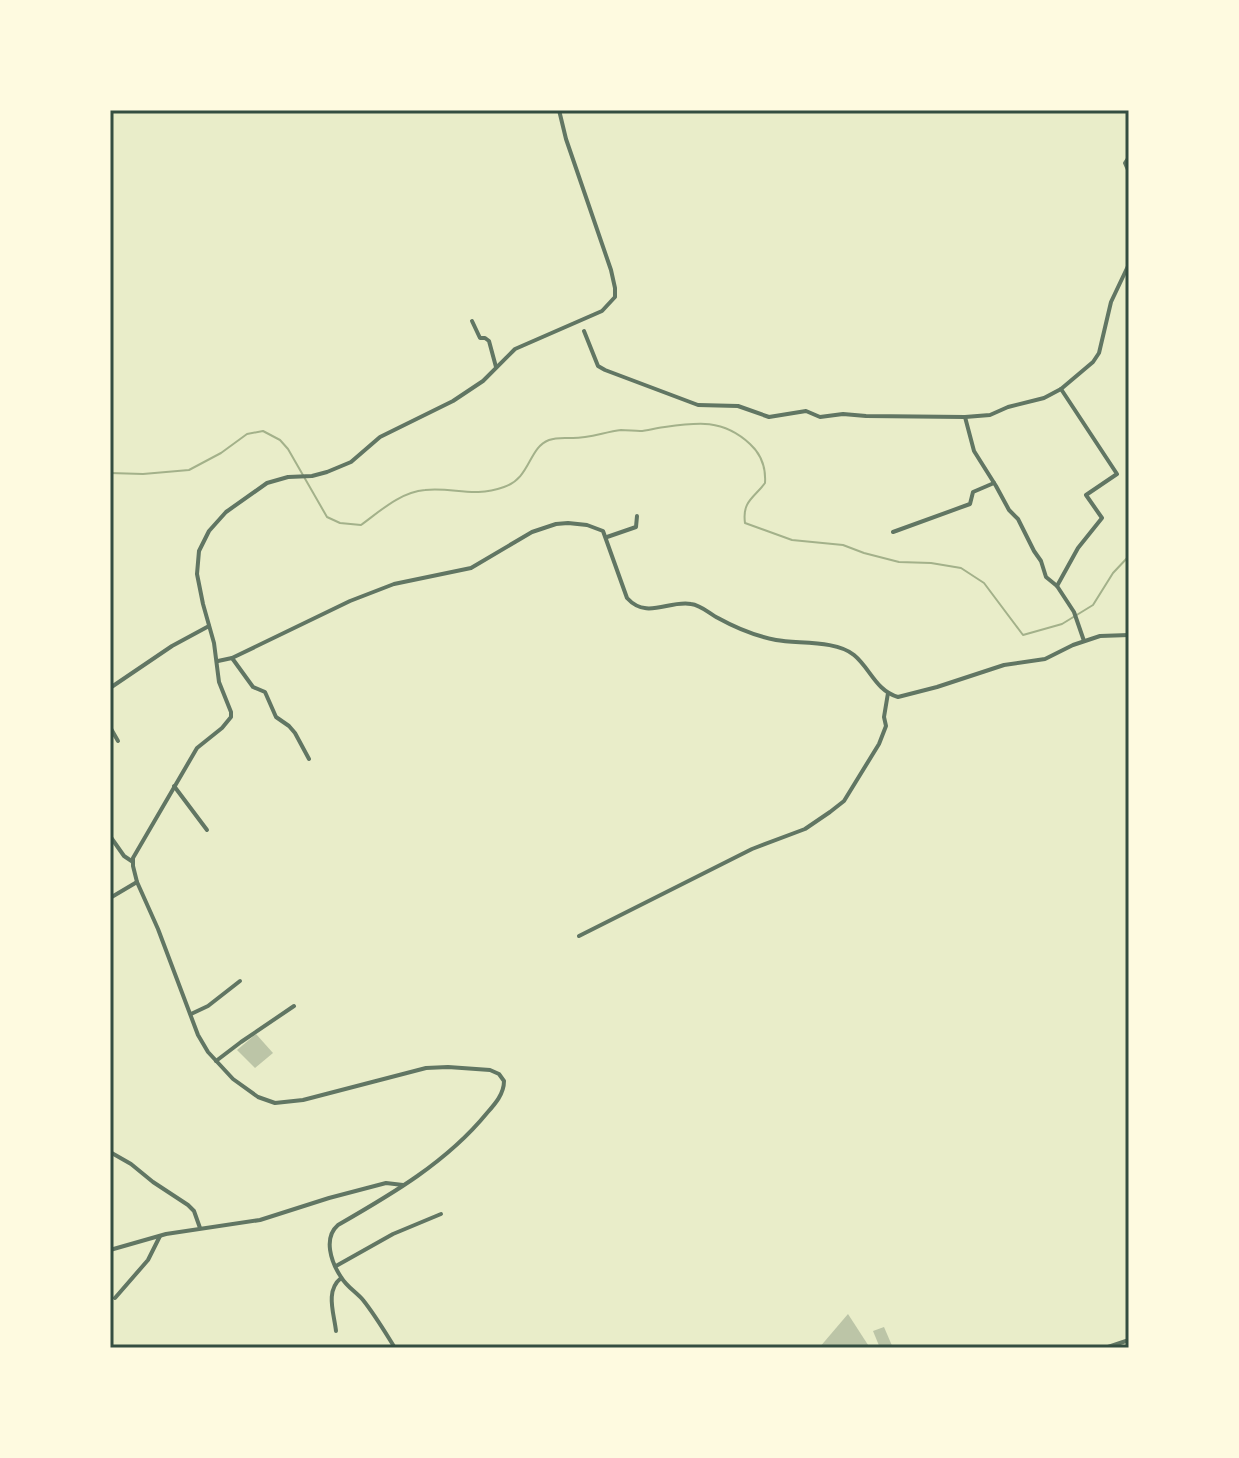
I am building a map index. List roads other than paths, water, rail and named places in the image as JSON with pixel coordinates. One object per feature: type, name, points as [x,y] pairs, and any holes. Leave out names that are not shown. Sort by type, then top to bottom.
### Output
[{"type":"street","points":[[395,1348],[363,1300],[341,1278],[329,1249],[331,1231],[425,1171],[460,1144],[500,1096],[504,1081],[499,1074],[490,1070],[426,1068],[303,1100],[275,1103],[245,1090],[216,1061],[198,1035],[137,882],[133,862],[136,851],[197,748],[231,717],[219,682],[218,661],[197,574],[197,564],[209,531],[226,512],[267,483],[288,477],[312,476],[351,462],[380,437],[453,401],[483,381],[515,349],[590,318],[615,297],[611,270],[559,110]]},
{"type":"street","points":[[1129,157],[1125,163],[1129,172]]},
{"type":"street","points":[[584,331],[598,366],[698,405],[738,406],[769,417],[806,411],[820,417],[843,414],[990,415],[1044,398],[1061,389],[1093,362],[1099,353],[1111,302],[1129,264]]},
{"type":"street","points":[[472,321],[478,337],[489,341],[496,367]]},
{"type":"street","points":[[1057,586],[1078,548],[1102,518],[1086,495],[1117,474],[1061,389]]},
{"type":"street","points":[[965,417],[974,451],[1009,510],[1018,519],[1041,561],[1046,577],[1057,586],[1074,612],[1084,641]]},
{"type":"street","points":[[893,532],[970,504],[973,492],[994,483]]},
{"type":"street","points":[[607,537],[636,527],[637,516]]},
{"type":"street","points":[[218,661],[232,658],[385,588],[471,568],[532,532],[556,524],[600,528],[607,537],[627,598],[633,605],[650,609],[691,604],[755,634],[846,651],[853,654],[881,688],[898,697],[1004,665],[1045,659],[1100,636],[1129,635]]},
{"type":"street","points":[[110,688],[172,646],[209,626]]},
{"type":"street","points":[[232,658],[253,687],[265,692],[276,717],[295,733],[309,759]]},
{"type":"street","points":[[579,936],[752,849],[805,829],[844,801],[879,744],[886,726],[884,717],[888,693]]},
{"type":"street","points":[[110,727],[118,741]]},
{"type":"street","points":[[174,786],[207,830]]},
{"type":"street","points":[[110,836],[124,856],[133,862]]},
{"type":"street","points":[[110,898],[137,882]]},
{"type":"street","points":[[191,1014],[240,981]]},
{"type":"street","points":[[216,1061],[294,1006]]},
{"type":"street","points":[[110,1152],[188,1205],[194,1211],[200,1228]]},
{"type":"street","points":[[110,1250],[200,1228],[260,1220],[386,1183],[403,1185]]},
{"type":"street","points":[[336,1266],[393,1234],[441,1214]]},
{"type":"street","points":[[115,1298],[148,1260],[160,1236]]},
{"type":"street","points":[[336,1331],[332,1289],[341,1278]]},
{"type":"street","points":[[1105,1348],[1129,1340]]},
{"type":"waterway","points":[[110,473],[189,470],[221,453],[247,434],[263,431],[280,440],[288,449],[327,517],[340,523],[361,525],[407,494],[435,489],[483,492],[513,483],[537,449],[552,439],[707,424],[739,435],[754,448],[762,462],[765,483],[747,505],[745,523],[792,540],[843,545],[899,562],[961,568],[984,583],[1023,635],[1062,624],[1093,605],[1113,573],[1129,556]]}]
